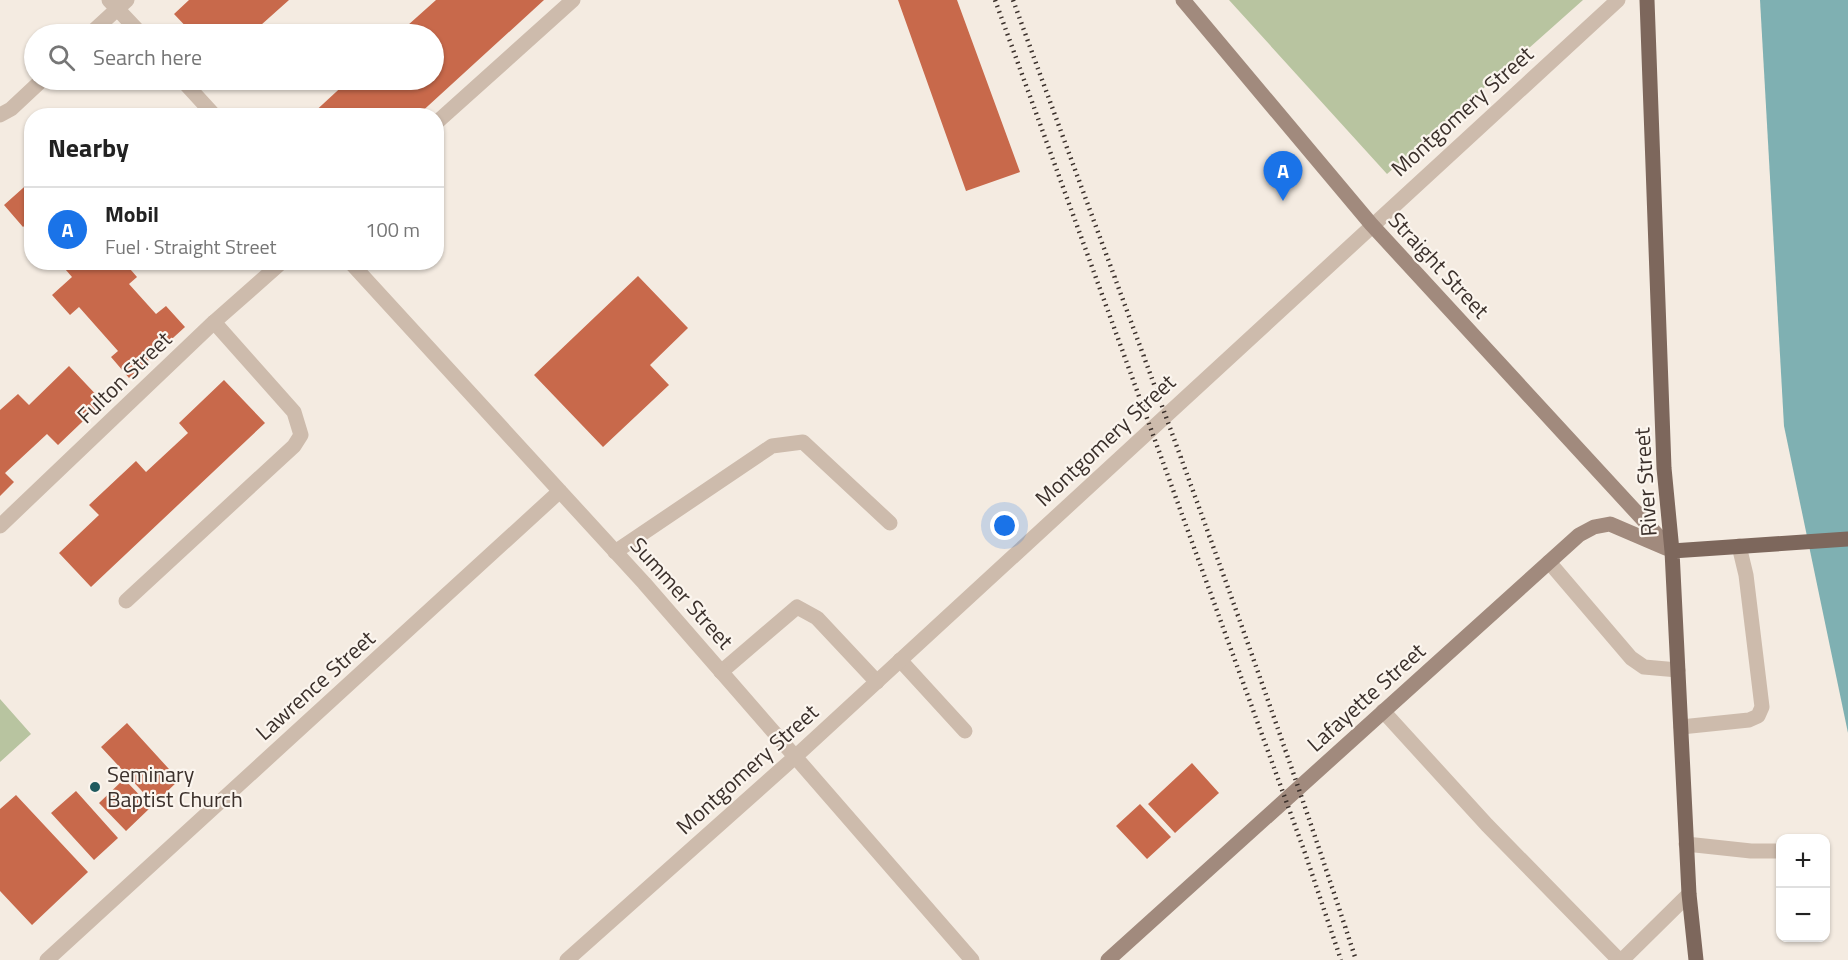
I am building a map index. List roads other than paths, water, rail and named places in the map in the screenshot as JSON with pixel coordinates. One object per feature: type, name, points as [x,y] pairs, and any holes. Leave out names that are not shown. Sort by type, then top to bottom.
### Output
[{"type":"main road","name":"Straight Street","points":[[1183,0],[1371,224],[1672,551]]},
{"type":"main road","name":"River Street","points":[[1647,0],[1664,468],[1672,551],[1689,894],[1696,960]]},
{"type":"main road","name":"Lafayette Street","points":[[1108,960],[1579,535],[1594,527],[1610,524],[1672,551]]},
{"type":"main road","points":[[1672,551],[1848,539]]},
{"type":"street","points":[[444,116],[573,0]]},
{"type":"street","name":"Montgomery Street","points":[[567,960],[795,757],[1371,224],[1618,0]]},
{"type":"street","points":[[99,24],[118,3],[134,24]]},
{"type":"street","points":[[0,115],[11,109],[31,90]]},
{"type":"street","points":[[191,90],[208,108]]},
{"type":"street","name":"Fulton Street","points":[[0,526],[214,322],[273,270]]},
{"type":"street","name":"Summer Street","points":[[357,270],[615,552],[972,960]]},
{"type":"street","points":[[126,601],[294,446],[301,435],[294,412],[214,322]]},
{"type":"street","points":[[615,552],[772,446],[793,443],[803,442],[890,523]]},
{"type":"street","name":"Lawrence Street","points":[[47,960],[560,491]]},
{"type":"street","points":[[1681,727],[1749,720],[1758,716],[1762,707],[1746,575],[1739,546]]},
{"type":"street","points":[[1549,562],[1631,658],[1644,667],[1678,670]]},
{"type":"street","points":[[721,672],[797,607],[817,618],[876,682]]},
{"type":"street","points":[[900,660],[965,730]]},
{"type":"street","points":[[1383,711],[1503,842],[1621,960],[1689,894]]},
{"type":"street","points":[[1686,844],[1751,851],[1776,851]]},
{"type":"water","points":[[1760,0],[1848,0],[1848,733],[1784,426]]},
{"type":"railway","points":[[995,0],[1305,853],[1341,960]]},
{"type":"railway","points":[[1013,0],[1232,599],[1356,960]]},
{"type":"place","name":"Mobil","points":[[1283,201]]},
{"type":"place","name":"Seminary Baptist Church","points":[[95,787]]}]
